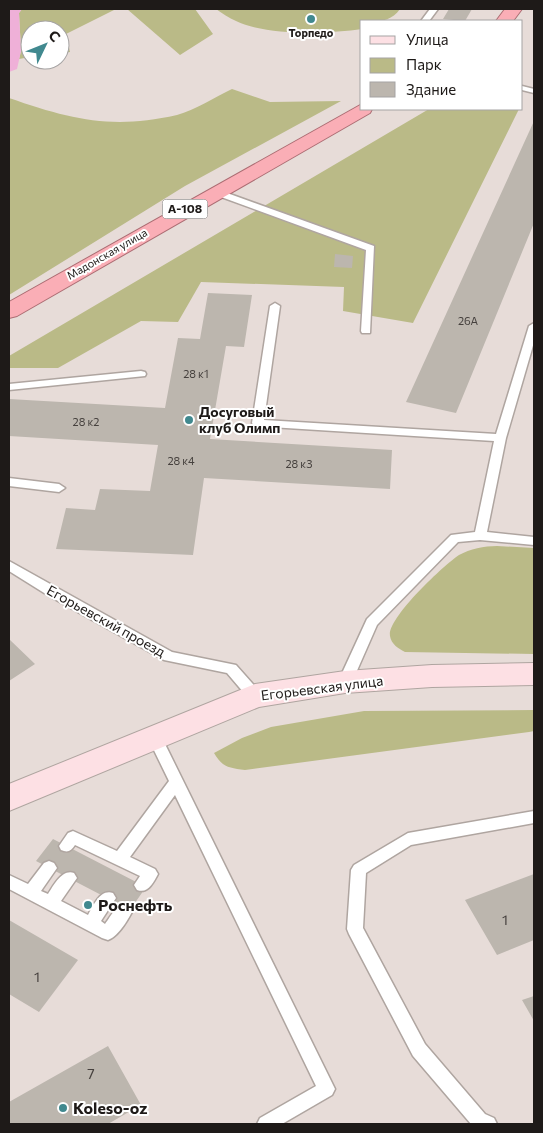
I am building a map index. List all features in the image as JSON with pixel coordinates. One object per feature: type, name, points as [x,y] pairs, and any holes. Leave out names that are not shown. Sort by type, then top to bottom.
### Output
[{"type":"highway","points":[[505,20],[514,9]]},
{"type":"highway","name":"Мадонская улица","points":[[9,311],[361,110]]},
{"type":"main road","name":"Егорьевская улица","points":[[9,798],[255,696],[345,682],[432,676],[534,674]]},
{"type":"lane","points":[[426,20],[434,9]]},
{"type":"lane","points":[[216,192],[371,248],[366,331]]},
{"type":"lane","points":[[275,306],[258,423],[500,438]]},
{"type":"lane","points":[[480,536],[500,438],[534,326]]},
{"type":"lane","points":[[9,387],[141,374]]},
{"type":"lane","points":[[9,482],[59,488]]},
{"type":"lane","points":[[345,682],[372,622],[455,538],[480,536],[534,541]]},
{"type":"lane","name":"Егорьевский проезд","points":[[9,565],[54,593],[169,656],[231,668],[255,696]]},
{"type":"lane","points":[[155,738],[326,1089],[266,1124]]},
{"type":"lane","points":[[126,867],[176,783]]},
{"type":"lane","points":[[488,1124],[479,1120],[419,1050],[355,929],[359,870],[408,839],[534,817]]},
{"type":"lane","points":[[66,846],[74,836],[90,851],[126,867],[150,874],[142,885]]},
{"type":"lane","points":[[30,893],[49,868]]},
{"type":"lane","points":[[50,903],[69,878]]},
{"type":"lane","points":[[9,882],[108,933],[126,908]]},
{"type":"lane","points":[[90,924],[108,898]]},
{"type":"green space","points":[[22,9],[116,9],[70,32],[70,20],[20,20],[20,32],[19,13]]},
{"type":"green space","points":[[127,9],[195,9],[213,34],[180,55]]},
{"type":"green space","name":"Торпедо","points":[[216,9],[400,9],[388,19],[360,20],[360,29],[333,32],[280,31],[249,26],[233,20]]},
{"type":"green space","points":[[232,89],[270,102],[341,101],[185,186],[9,295],[9,98],[72,117],[111,122],[131,122],[184,113]]},
{"type":"green space","points":[[427,110],[519,110],[413,323],[343,311],[344,287],[201,282],[178,322],[141,321],[58,368],[9,368],[9,356]]},
{"type":"green space","points":[[497,546],[534,548],[534,654],[405,652],[394,644],[390,636],[391,628],[397,617],[441,569],[459,555],[468,551]]},
{"type":"green space","points":[[534,710],[534,731],[529,732],[245,770],[226,766],[214,753],[242,738],[271,727],[364,711]]},
{"type":"shaded area","points":[[9,9],[22,9],[19,13],[20,56],[17,69],[9,72]]},
{"type":"building","points":[[449,9],[472,9],[466,20],[443,19]]},
{"type":"building","points":[[534,121],[534,223],[456,413],[406,402]]},
{"type":"building","points":[[335,254],[353,256],[352,268],[334,267]]},
{"type":"building","points":[[208,293],[252,295],[244,347],[226,346],[210,439],[392,450],[390,489],[204,478],[193,555],[56,549],[66,508],[95,510],[100,489],[150,491],[158,445],[9,436],[9,399],[165,408],[178,338],[200,339]]},
{"type":"building","points":[[9,639],[35,664],[9,681]]},
{"type":"building","points":[[53,839],[146,887],[130,910],[36,861]]},
{"type":"building","points":[[534,874],[534,940],[497,955],[465,900]]},
{"type":"building","points":[[9,920],[78,960],[39,1012],[9,994]]},
{"type":"building","points":[[534,996],[534,1021],[522,1000]]},
{"type":"building","points":[[108,1046],[141,1105],[108,1124],[9,1124],[9,1102]]},
{"type":"place","name":"Торпедо","points":[[311,19]]},
{"type":"place","name":"Досуговый клуб Олимп","points":[[189,420]]},
{"type":"place","name":"Роснефть","points":[[88,905]]},
{"type":"place","name":"Koleso-oz","points":[[63,1108]]}]
